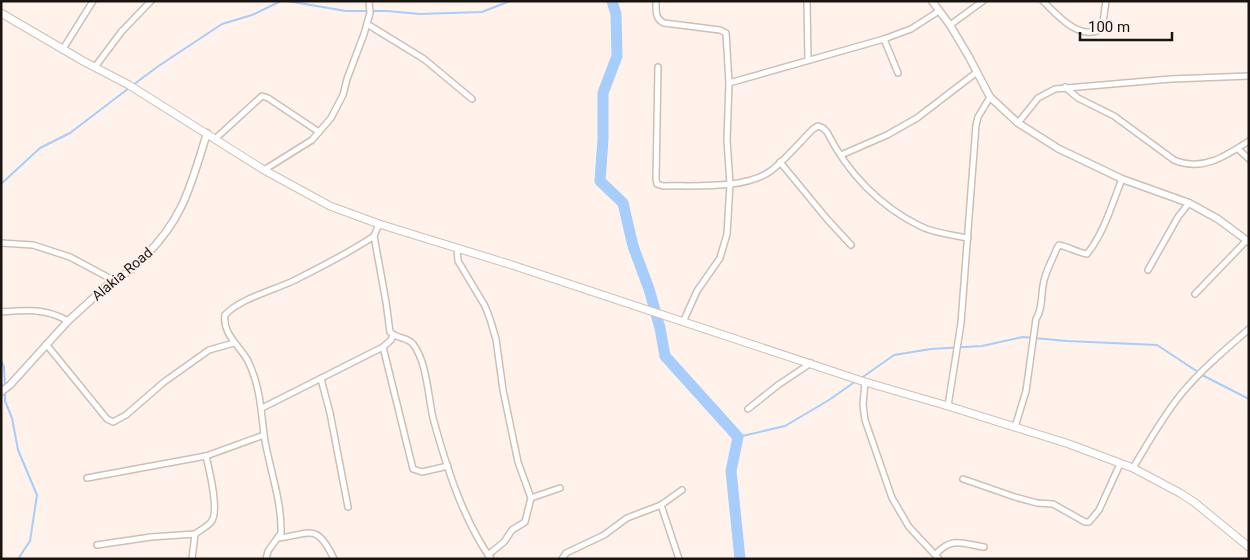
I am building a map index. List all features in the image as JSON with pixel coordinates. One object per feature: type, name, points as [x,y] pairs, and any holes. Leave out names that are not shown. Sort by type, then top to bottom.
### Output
[{"type":"main road","points":[[1,13],[132,87],[264,170],[330,206],[379,224],[863,381],[1069,444],[1133,468],[1180,493],[1194,502],[1249,547]]},
{"type":"street","points":[[63,49],[93,1]]},
{"type":"street","points":[[95,67],[122,32],[151,1]]},
{"type":"street","points":[[264,170],[306,145],[331,118],[343,94],[368,18],[369,1]]},
{"type":"street","points":[[656,1],[659,21],[726,32],[729,83],[727,140],[730,184],[729,218],[724,248],[720,258],[697,291],[683,322]]},
{"type":"street","points":[[806,1],[808,60]]},
{"type":"street","points":[[932,1],[950,25],[990,96],[1018,123],[1059,149],[1122,179],[1190,204],[1218,219],[1248,241],[1195,294]]},
{"type":"street","points":[[950,25],[983,1]]},
{"type":"street","points":[[1043,1],[1072,27],[1087,33],[1102,29],[1106,1]]},
{"type":"street","points":[[729,83],[884,39],[911,29],[939,11]]},
{"type":"street","points":[[368,18],[424,59],[472,99]]},
{"type":"street","points":[[884,39],[898,73]]},
{"type":"street","points":[[658,67],[657,184],[663,186],[730,184],[763,175],[780,162],[818,126],[827,132],[860,182],[895,211],[920,226],[968,238]]},
{"type":"street","points":[[842,155],[887,135],[918,118],[977,72]]},
{"type":"street","points":[[1018,123],[1038,98],[1055,89],[1171,79],[1249,76]]},
{"type":"street","points":[[1065,88],[1078,98],[1114,116],[1174,160],[1183,164],[1217,161],[1249,141]]},
{"type":"street","points":[[215,139],[262,96],[268,98],[319,132]]},
{"type":"street","points":[[948,406],[959,340],[976,125],[978,116],[990,96]]},
{"type":"street","name":"Alakia Road","points":[[1,392],[10,385],[68,321],[114,280],[128,272],[149,253],[177,216],[191,186],[207,134]]},
{"type":"street","points":[[1238,149],[1249,159]]},
{"type":"street","points":[[780,162],[826,219],[851,245]]},
{"type":"street","points":[[1015,427],[1026,391],[1036,319],[1041,308],[1045,278],[1059,245],[1087,254],[1101,230],[1122,179]]},
{"type":"street","points":[[1148,270],[1178,217],[1190,204]]},
{"type":"street","points":[[379,224],[374,236],[390,332],[393,335],[406,339],[414,346],[423,367],[433,417],[458,499],[489,557],[504,542],[512,530],[524,522],[530,498],[518,462],[503,390],[496,339],[480,296],[458,261],[457,248]]},
{"type":"street","points":[[266,559],[268,551],[281,533],[281,525],[264,435],[262,408],[257,385],[247,360],[234,343],[226,328],[225,315],[228,311],[262,293],[292,281],[353,250],[374,236]]},
{"type":"street","points":[[1,243],[33,245],[70,256],[114,280]]},
{"type":"street","points":[[1,312],[45,311],[58,315],[68,321]]},
{"type":"street","points":[[1133,468],[1152,435],[1181,394],[1225,348],[1249,328]]},
{"type":"street","points":[[262,408],[382,347],[391,340],[393,335]]},
{"type":"street","points":[[46,344],[107,419],[113,422],[126,415],[164,382],[209,350],[234,343]]},
{"type":"street","points":[[382,347],[413,470],[422,472],[448,466]]},
{"type":"street","points":[[748,409],[778,385],[811,363]]},
{"type":"street","points":[[321,379],[330,413],[348,507]]},
{"type":"street","points":[[863,381],[863,406],[866,420],[892,498],[909,527],[938,557],[944,546],[949,543],[984,547]]},
{"type":"street","points":[[87,478],[206,456],[264,435]]},
{"type":"street","points":[[97,545],[151,537],[195,534],[211,522],[214,517],[214,505],[206,456]]},
{"type":"street","points":[[963,479],[1015,497],[1037,503],[1053,504],[1085,522],[1089,522],[1099,510],[1120,464]]},
{"type":"street","points":[[530,498],[560,488]]},
{"type":"street","points":[[562,559],[566,553],[604,535],[627,518],[661,505],[682,490]]},
{"type":"street","points":[[661,505],[680,559]]},
{"type":"street","points":[[278,538],[308,532],[315,533],[324,541],[334,559]]},
{"type":"street","points":[[192,559],[195,534]]},
{"type":"waterway","points":[[133,85],[222,24],[252,15],[281,1]]},
{"type":"waterway","points":[[287,1],[346,11],[387,11],[420,14],[482,12],[510,1]]},
{"type":"waterway","points":[[612,1],[616,14],[617,56],[603,93],[603,139],[600,181],[623,203],[633,246],[649,289],[660,328],[665,356],[738,437],[731,471],[740,559]]},
{"type":"waterway","points":[[1,184],[40,148],[70,133],[129,88]]},
{"type":"waterway","points":[[860,379],[894,355],[931,349],[982,346],[1023,337],[1157,345],[1198,372]]},
{"type":"waterway","points":[[1,361],[4,367],[5,386]]},
{"type":"waterway","points":[[1202,375],[1249,399]]},
{"type":"waterway","points":[[738,437],[785,426],[829,400],[856,381]]},
{"type":"waterway","points":[[5,391],[5,401],[12,418],[18,450],[37,495],[30,541],[18,559]]}]
